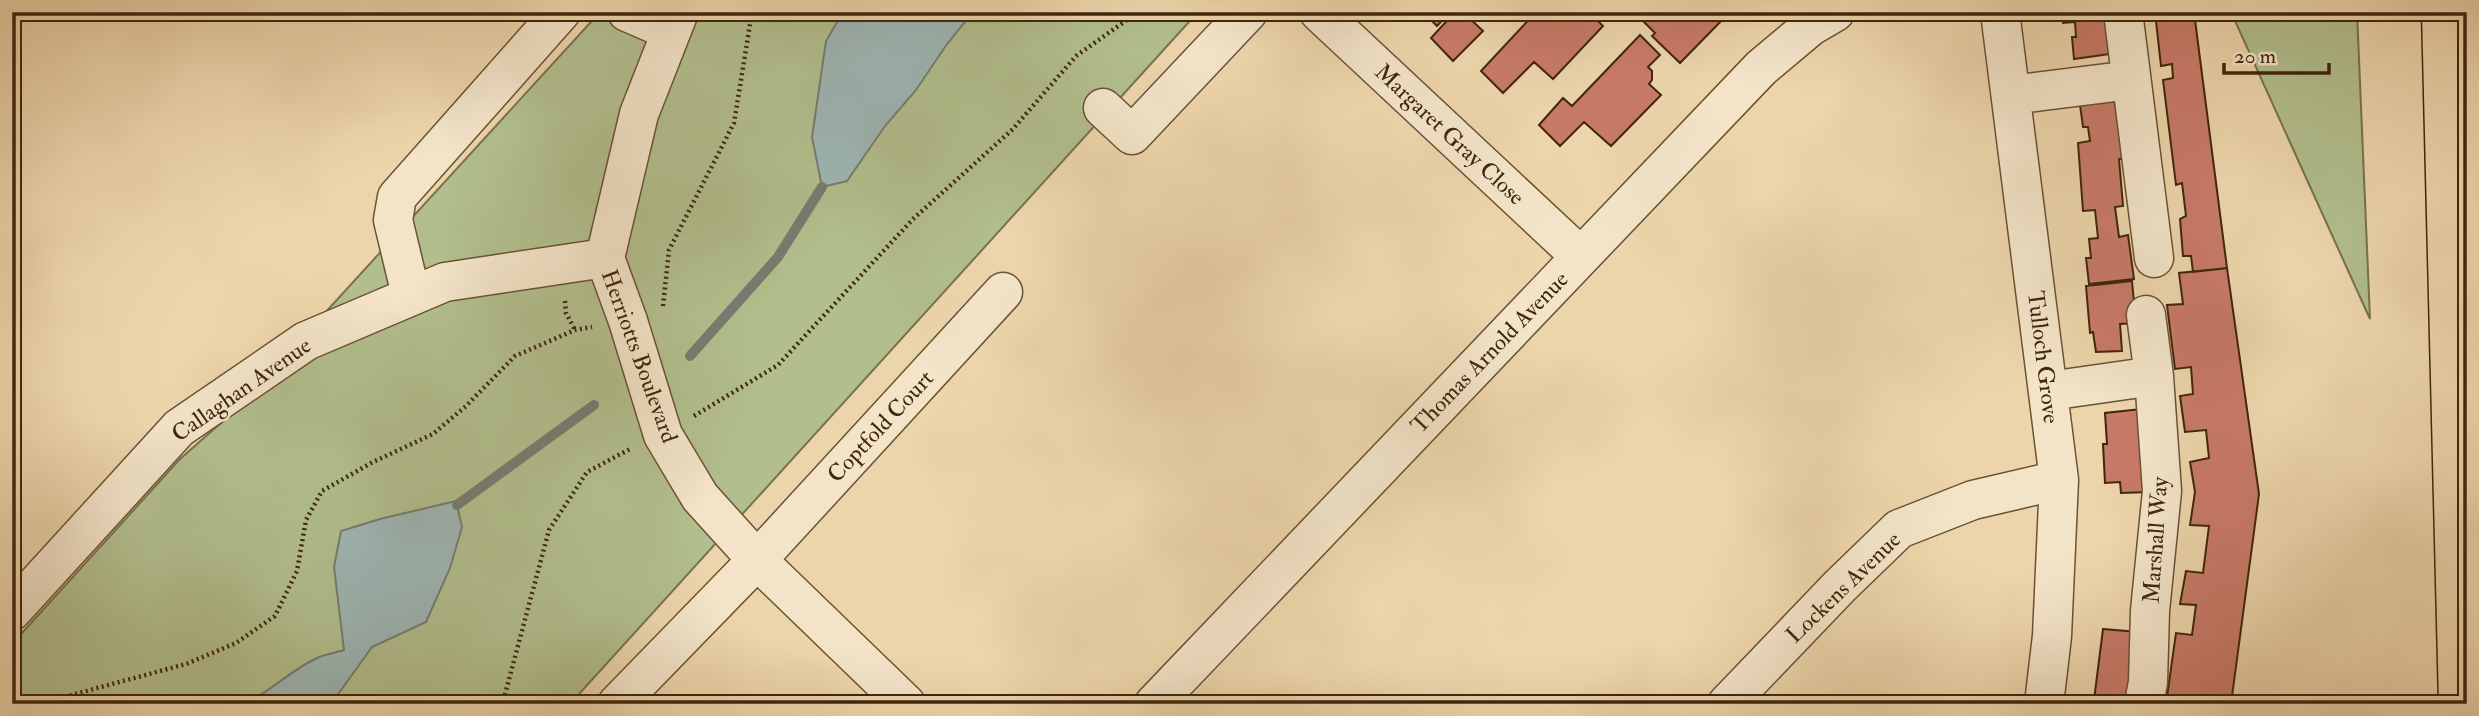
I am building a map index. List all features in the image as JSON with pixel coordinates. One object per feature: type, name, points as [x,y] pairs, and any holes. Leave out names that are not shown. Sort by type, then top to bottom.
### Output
[{"type":"highway","points":[[2441,12],[2458,704]]},
{"type":"street","points":[[411,295],[393,220],[397,197],[561,12]]},
{"type":"street","points":[[627,12],[675,22]]},
{"type":"street","points":[[1103,108],[1132,135],[1248,12]]},
{"type":"street","name":"Margaret Gray Close","points":[[1319,12],[1580,256]]},
{"type":"street","name":"Thomas Arnold Avenue","points":[[1154,704],[1761,68],[1811,26],[1835,12]]},
{"type":"street","name":"Tulloch Grove","points":[[2000,12],[2059,480],[2052,636],[2045,704]]},
{"type":"street","points":[[2123,12],[2154,258]]},
{"type":"street","name":"Herriotts Boulevard","points":[[675,22],[639,114],[605,258],[628,321],[663,435],[700,497],[757,559],[906,704]]},
{"type":"street","points":[[2011,95],[2131,80]]},
{"type":"street","name":"Callaghan Avenue","points":[[12,611],[179,428],[306,341],[444,282],[605,258]]},
{"type":"street","name":"Coptfold Court","points":[[617,704],[757,559],[1003,292]]},
{"type":"street","name":"Marshall Way","points":[[2144,704],[2162,491],[2154,376],[2146,315]]},
{"type":"street","points":[[2049,391],[2154,376]]},
{"type":"street","name":"Lockens Avenue","points":[[1727,704],[1840,586],[1899,529],[1973,499],[2059,480]]},
{"type":"path","points":[[38,704],[186,664],[236,643],[275,616],[298,571],[306,520],[322,491],[373,462],[433,434],[515,356],[575,330],[662,312],[669,250],[734,123],[752,12]]},
{"type":"path","points":[[499,704],[504,698],[549,530],[587,471],[663,435],[778,365],[913,219],[1013,129],[1076,56],[1138,12]]},
{"type":"path","points":[[564,292],[566,313],[575,330]]},
{"type":"green space","points":[[600,12],[1198,12],[570,704],[12,704],[12,644],[180,459],[238,408]]},
{"type":"green space","points":[[2231,12],[2357,12],[2370,319]]},
{"type":"water","points":[[843,12],[973,12],[947,44],[916,90],[885,126],[847,181],[822,187],[812,137],[826,41]]},
{"type":"water","points":[[456,501],[462,527],[450,568],[426,622],[372,647],[331,704],[245,704],[308,663],[323,655],[344,650],[334,567],[341,531]]},
{"type":"building","points":[[1423,12],[1450,12],[1437,26]]},
{"type":"building","points":[[1455,12],[1463,12],[1483,31],[1453,61],[1431,38]]},
{"type":"building","points":[[1536,12],[1589,12],[1603,26],[1553,79],[1534,62],[1503,93],[1481,71]]},
{"type":"building","points":[[1634,12],[1728,14],[1680,63],[1652,36],[1655,33]]},
{"type":"building","points":[[2062,12],[2105,12],[2110,54],[2074,59],[2072,37],[2076,37],[2075,22],[2063,23]]},
{"type":"building","points":[[2155,12],[2194,12],[2227,268],[2193,272],[2191,256],[2183,256],[2180,219],[2186,216],[2182,183],[2176,185],[2163,80],[2173,78],[2172,64],[2161,66]]},
{"type":"building","points":[[1640,35],[1660,55],[1648,67],[1652,71],[1649,84],[1661,95],[1611,146],[1584,122],[1560,146],[1539,125],[1563,98],[1572,106]]},
{"type":"building","points":[[2115,101],[2123,159],[2119,159],[2123,206],[2115,207],[2119,237],[2128,235],[2134,279],[2089,284],[2086,258],[2091,258],[2089,239],[2098,238],[2095,210],[2083,211],[2078,143],[2090,141],[2088,127],[2083,127],[2080,105]]},
{"type":"building","points":[[2227,268],[2259,494],[2231,704],[2184,704],[2184,700],[2167,697],[2176,633],[2192,635],[2196,605],[2180,604],[2186,571],[2203,573],[2209,526],[2190,525],[2195,492],[2190,462],[2209,458],[2206,430],[2185,432],[2180,396],[2193,394],[2191,367],[2175,369],[2167,305],[2183,304],[2179,273]]},
{"type":"building","points":[[2132,281],[2136,323],[2120,324],[2122,351],[2096,352],[2093,332],[2090,333],[2086,286]]},
{"type":"building","points":[[2141,409],[2149,492],[2121,493],[2120,482],[2105,483],[2105,413]]},
{"type":"building","points":[[2103,629],[2138,632],[2128,704],[2101,704],[2101,701],[2094,700]]},
{"type":"waterway","points":[[690,356],[778,257],[822,187]]},
{"type":"waterway","points":[[457,505],[594,405]]}]
